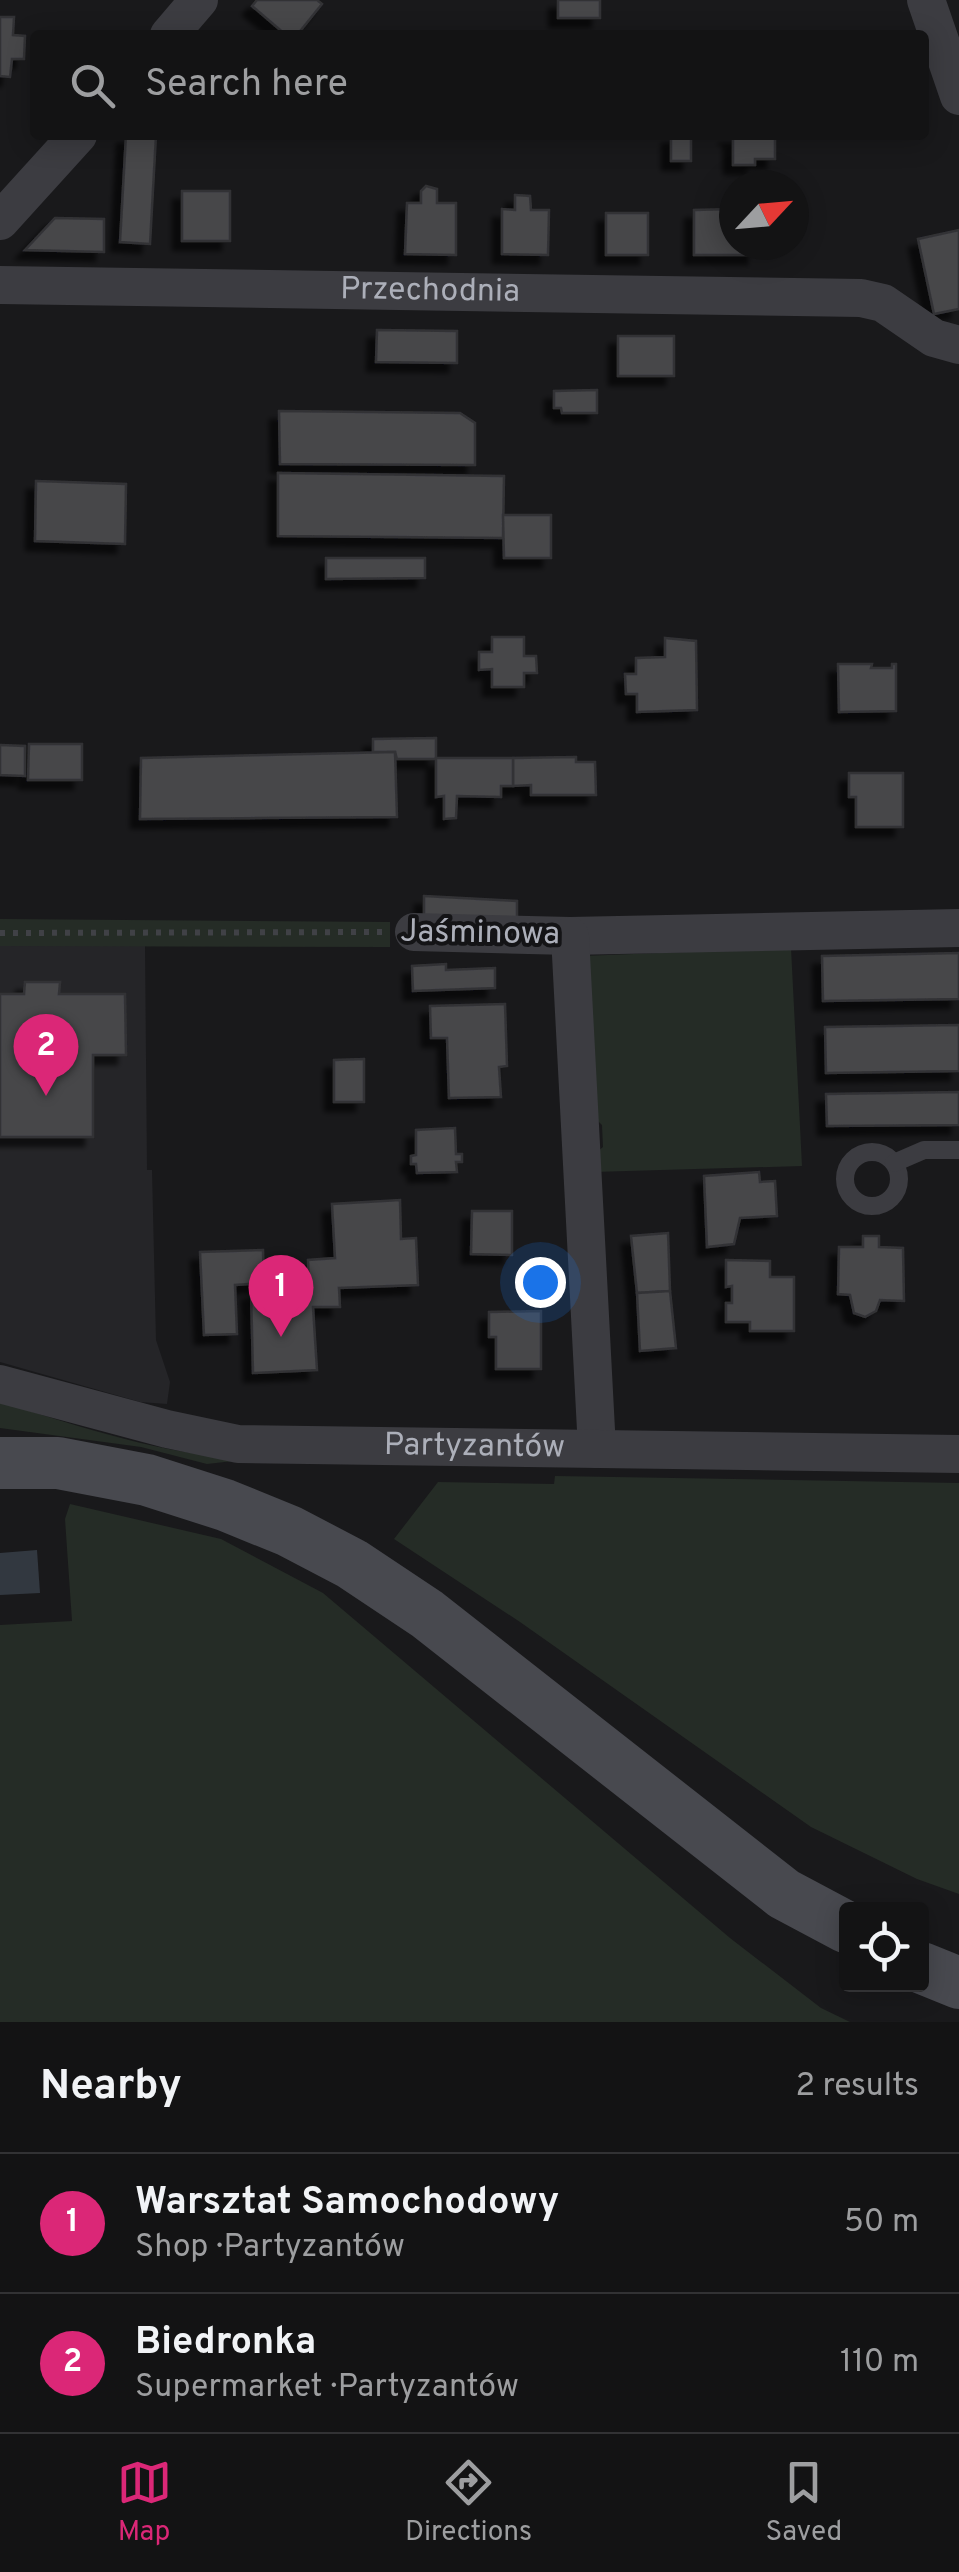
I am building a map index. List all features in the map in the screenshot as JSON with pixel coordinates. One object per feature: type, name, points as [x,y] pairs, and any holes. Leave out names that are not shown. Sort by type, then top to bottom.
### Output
[{"type":"street","points":[[173,30],[199,0]]},
{"type":"street","points":[[926,0],[959,96]]},
{"type":"street","points":[[0,221],[73,140]]},
{"type":"street","name":"Przechodnia","points":[[0,286],[862,298],[883,302],[934,338],[959,345]]},
{"type":"street","name":"Jaśminowa","points":[[414,932],[570,936],[959,928]]},
{"type":"street","points":[[570,936],[597,1450]]},
{"type":"street","name":"Partyzantów","points":[[0,1384],[238,1444],[959,1454]]},
{"type":"street","points":[[0,1463],[58,1463],[147,1480],[273,1524],[352,1564],[427,1614],[784,1894],[839,1923]]},
{"type":"street","points":[[929,1971],[959,1983]]},
{"type":"lane","points":[[894,1163],[924,1150],[959,1150]]},
{"type":"path","name":"Jaśminowa","points":[[0,933],[414,932]]},
{"type":"shaded area","points":[[0,919],[390,922],[390,947],[0,946]]},
{"type":"shaded area","points":[[0,946],[145,946],[147,1170],[152,1170],[156,1340],[170,1382],[167,1404],[140,1402],[0,1362]]},
{"type":"shaded area","points":[[791,948],[802,1166],[593,1172],[592,1156],[603,1147],[602,1125],[589,1112],[581,956]]},
{"type":"shaded area","points":[[0,1402],[155,1446],[251,1459],[207,1464],[141,1447],[0,1428]]},
{"type":"shaded area","points":[[555,1476],[959,1483],[959,1894],[917,1879],[811,1827],[520,1622],[394,1539],[438,1482],[554,1484]]},
{"type":"shaded area","points":[[70,1504],[221,1539],[323,1593],[730,1938],[821,2008],[850,2022],[0,2022],[0,1625],[72,1621],[65,1519]]},
{"type":"shaded area","points":[[37,1550],[40,1593],[0,1595],[0,1553]]},
{"type":"building","points":[[257,0],[317,0],[322,4],[301,30],[280,30],[252,6]]},
{"type":"building","points":[[558,0],[600,0],[600,18],[558,18]]},
{"type":"building","points":[[0,17],[14,17],[13,35],[25,36],[24,59],[12,59],[10,77],[0,76]]},
{"type":"building","points":[[126,140],[156,140],[150,244],[120,242]]},
{"type":"building","points":[[671,140],[691,140],[691,161],[671,161]]},
{"type":"building","points":[[733,140],[775,140],[775,159],[755,159],[755,165],[733,165]]},
{"type":"building","points":[[426,186],[437,189],[437,203],[456,203],[456,255],[405,254],[407,203],[421,203],[421,191]]},
{"type":"building","points":[[182,191],[230,191],[230,241],[182,241]]},
{"type":"building","points":[[515,195],[530,196],[531,210],[549,210],[548,255],[502,254],[502,209],[515,210]]},
{"type":"building","points":[[719,209],[719,255],[694,255],[694,210]]},
{"type":"building","points":[[606,213],[648,213],[648,255],[606,255]]},
{"type":"building","points":[[55,218],[104,219],[104,252],[25,250]]},
{"type":"building","points":[[959,230],[959,309],[934,314],[918,239]]},
{"type":"building","points":[[377,330],[457,331],[457,363],[376,362]]},
{"type":"building","points":[[618,336],[674,336],[674,376],[618,376]]},
{"type":"building","points":[[597,390],[597,413],[562,413],[561,408],[554,408],[554,391]]},
{"type":"building","points":[[279,411],[460,413],[475,423],[475,465],[280,464]]},
{"type":"building","points":[[278,473],[504,476],[503,538],[278,536]]},
{"type":"building","points":[[36,481],[126,484],[125,544],[35,541]]},
{"type":"building","points":[[503,515],[551,515],[551,558],[504,558]]},
{"type":"building","points":[[326,558],[425,558],[425,578],[326,579]]},
{"type":"building","points":[[492,637],[524,637],[524,656],[536,656],[537,673],[524,673],[524,687],[492,687],[492,669],[479,670],[479,652],[492,652]]},
{"type":"building","points":[[665,638],[696,641],[697,710],[637,712],[637,694],[626,694],[625,674],[636,674],[636,658],[665,657]]},
{"type":"building","points":[[838,664],[892,668],[896,664],[896,711],[839,712]]},
{"type":"building","points":[[436,738],[436,759],[397,759],[395,752],[373,752],[373,739]]},
{"type":"building","points":[[29,744],[82,744],[82,780],[28,780]]},
{"type":"building","points":[[0,745],[25,746],[25,776],[0,775]]},
{"type":"building","points":[[395,752],[397,817],[140,819],[141,758]]},
{"type":"building","points":[[576,757],[576,762],[595,762],[596,795],[531,795],[531,785],[513,786],[513,758]]},
{"type":"building","points":[[436,758],[513,758],[513,786],[501,786],[501,797],[457,796],[456,818],[444,819],[444,796],[436,797]]},
{"type":"building","points":[[849,773],[903,773],[903,827],[856,827],[856,797],[849,797]]},
{"type":"building","points":[[424,896],[517,901],[517,921],[424,922]]},
{"type":"building","points":[[959,953],[959,999],[823,1001],[822,956]]},
{"type":"building","points":[[446,964],[446,970],[495,968],[495,988],[413,991],[412,966]]},
{"type":"building","points":[[25,982],[60,982],[59,994],[125,994],[126,1055],[93,1055],[93,1137],[0,1137],[0,994],[24,994]]},
{"type":"building","points":[[505,1004],[507,1066],[499,1067],[501,1097],[449,1098],[447,1038],[431,1038],[430,1006]]},
{"type":"building","points":[[959,1025],[959,1071],[826,1073],[825,1027]]},
{"type":"building","points":[[364,1059],[364,1102],[334,1102],[334,1060]]},
{"type":"building","points":[[959,1092],[959,1125],[827,1126],[826,1094]]},
{"type":"building","points":[[455,1128],[456,1154],[462,1154],[462,1162],[456,1162],[457,1172],[417,1173],[416,1164],[411,1164],[411,1156],[416,1155],[416,1130]]},
{"type":"building","points":[[759,1172],[760,1182],[775,1181],[777,1216],[740,1218],[734,1244],[707,1247],[704,1176]]},
{"type":"building","points":[[400,1200],[401,1239],[416,1238],[418,1285],[339,1288],[340,1307],[313,1307],[317,1370],[253,1373],[251,1291],[309,1288],[308,1260],[335,1258],[332,1204]]},
{"type":"building","points":[[472,1211],[512,1211],[512,1255],[471,1254]]},
{"type":"building","points":[[668,1233],[670,1291],[637,1293],[631,1236]]},
{"type":"building","points":[[863,1236],[879,1236],[879,1247],[903,1248],[904,1301],[880,1300],[876,1311],[865,1317],[854,1313],[850,1295],[838,1294],[839,1247],[863,1247]]},
{"type":"building","points":[[263,1250],[264,1283],[235,1285],[237,1334],[204,1335],[200,1252]]},
{"type":"building","points":[[726,1260],[770,1261],[770,1277],[794,1277],[794,1331],[750,1331],[750,1322],[726,1322],[726,1303],[732,1303],[732,1286],[726,1287]]},
{"type":"building","points":[[670,1291],[676,1348],[640,1351],[637,1293]]},
{"type":"building","points":[[541,1311],[541,1369],[496,1369],[496,1337],[489,1337],[489,1312]]},
{"type":"place","name":"Biedronka","points":[[46,1096]]},
{"type":"place","name":"Warsztat Samochodowy","points":[[281,1337]]}]
